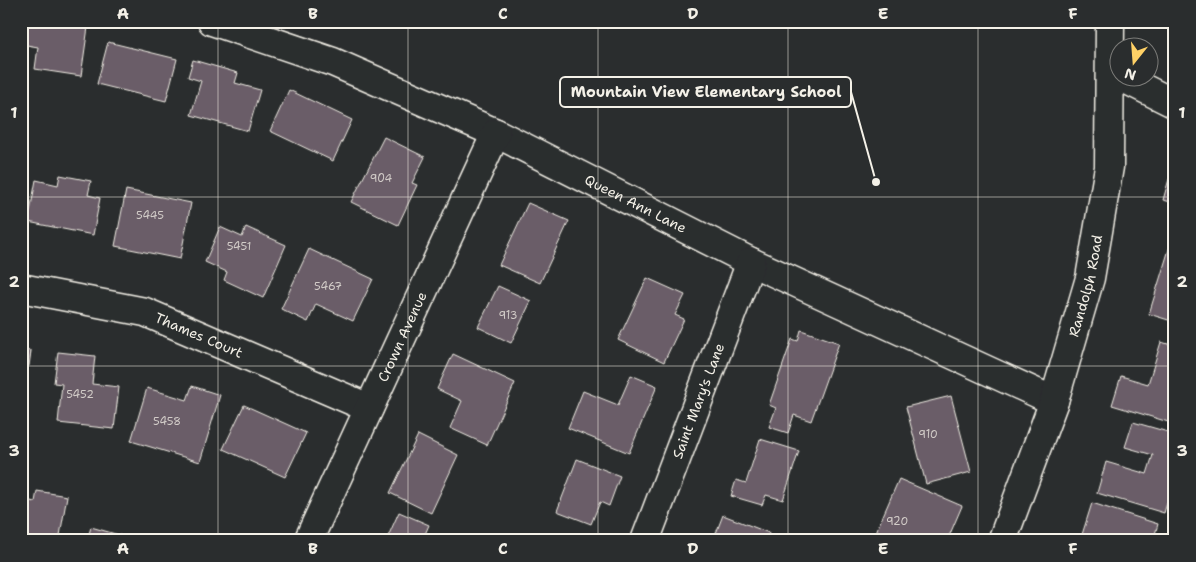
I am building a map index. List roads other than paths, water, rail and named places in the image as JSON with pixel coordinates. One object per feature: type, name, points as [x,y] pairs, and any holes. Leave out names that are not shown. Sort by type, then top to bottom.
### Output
[{"type":"street","name":"Queen Ann Lane","points":[[212,21],[333,62],[496,133],[751,262],[1054,401]]},
{"type":"street","name":"Randolph Road","points":[[1110,21],[1112,38]]},
{"type":"street","name":"Randolph Road","points":[[1002,541],[1054,401],[1090,278],[1108,177],[1116,88]]},
{"type":"street","points":[[1144,88],[1175,104]]},
{"type":"street","name":"Crown Avenue","points":[[308,541],[496,133]]},
{"type":"street","name":"Saint Mary's Lane","points":[[645,541],[751,262]]},
{"type":"street","name":"Thames Court","points":[[21,288],[145,312],[369,408]]},
{"type":"place","name":"Mountain View Elementary School","points":[[876,182]]}]
